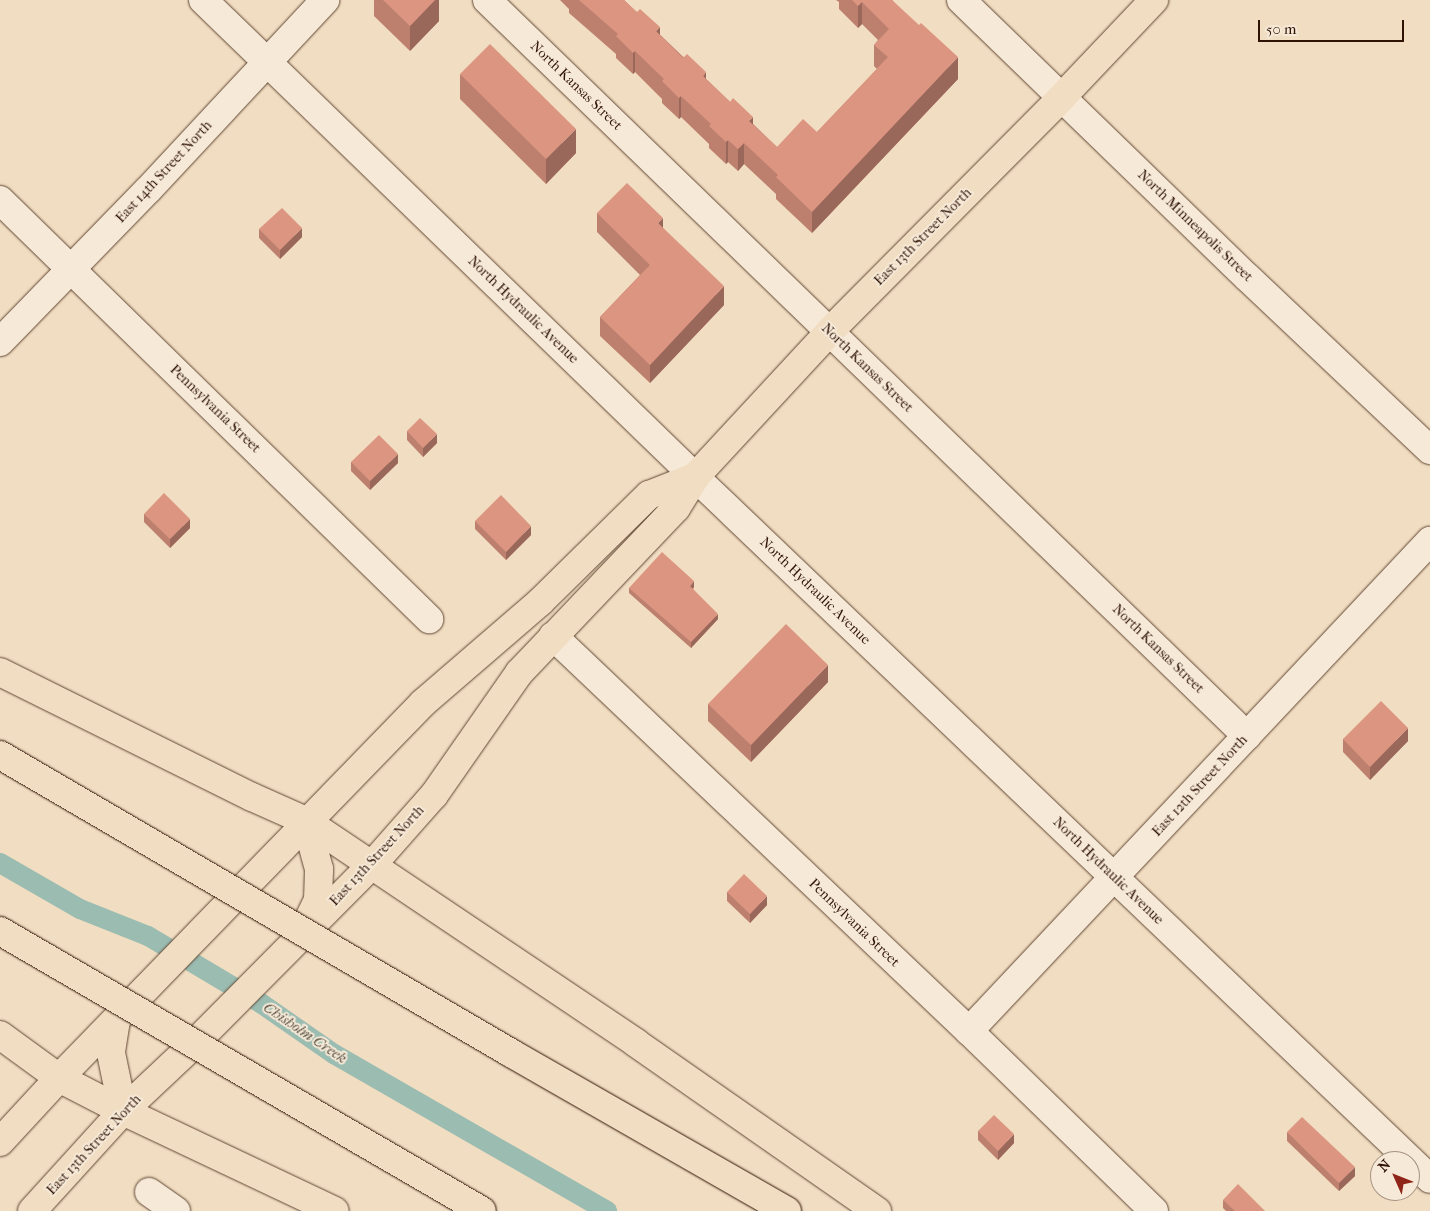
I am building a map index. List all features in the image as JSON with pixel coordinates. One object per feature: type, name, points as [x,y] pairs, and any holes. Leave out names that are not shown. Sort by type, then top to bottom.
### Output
[{"type":"main road","name":"East 13th Street North","points":[[32,1211],[123,1111],[191,1047],[372,866],[434,795],[519,673],[676,508],[695,477],[830,332],[1062,97],[1154,0]]},
{"type":"main road","name":"East 13th Street North","points":[[0,1142],[306,821],[423,703],[540,602],[650,495],[695,477]]},
{"type":"main road","points":[[4,674],[243,793],[306,821],[636,1044],[876,1211]]},
{"type":"main road","points":[[0,755],[511,1053],[787,1211]]},
{"type":"main road","points":[[301,935],[318,900],[319,870],[306,821]]},
{"type":"main road","points":[[0,931],[482,1211]]},
{"type":"main road","points":[[116,1020],[112,1053],[123,1111]]},
{"type":"main road","points":[[0,1035],[59,1078],[123,1111],[335,1211]]},
{"type":"street","name":"North Hydraulic Avenue","points":[[203,0],[695,477],[1430,1179]]},
{"type":"street","name":"East 14th Street North","points":[[0,342],[148,190],[325,0]]},
{"type":"street","name":"North Kansas Street","points":[[487,0],[1247,736]]},
{"type":"street","name":"North Minneapolis Street","points":[[961,0],[1246,277],[1430,450]]},
{"type":"street","name":"Pennsylvania Street","points":[[0,200],[429,619]]},
{"type":"street","name":"East 12th Street North","points":[[969,1031],[1430,541]]},
{"type":"street","name":"Pennsylvania Street","points":[[553,636],[969,1031],[1154,1211]]},
{"type":"street","points":[[149,1192],[176,1211]]},
{"type":"building","points":[[383,0],[435,0],[410,26]]},
{"type":"building","points":[[579,0],[624,0],[637,12],[640,9],[660,27],[656,31],[683,58],[687,54],[706,72],[703,76],[730,102],[733,98],[753,117],[749,121],[777,147],[803,119],[817,132],[888,57],[874,45],[889,29],[862,2],[858,6],[852,0],[892,0],[919,25],[921,23],[958,57],[812,212],[776,177],[778,175],[744,143],[738,149],[728,140],[726,142],[709,126],[711,124],[681,96],[679,98],[662,81],[664,79],[635,51],[633,53],[616,36],[618,34]]},
{"type":"building","points":[[490,44],[576,129],[546,159],[460,74]]},
{"type":"building","points":[[627,183],[663,218],[658,223],[724,286],[650,365],[600,317],[650,265],[597,213]]},
{"type":"building","points":[[282,208],[302,228],[280,250],[259,229]]},
{"type":"building","points":[[420,418],[437,434],[423,448],[407,431]]},
{"type":"building","points":[[379,435],[398,454],[370,481],[351,462]]},
{"type":"building","points":[[164,493],[190,519],[170,539],[144,514]]},
{"type":"building","points":[[501,495],[531,526],[506,552],[475,521]]},
{"type":"building","points":[[662,552],[694,581],[690,586],[718,614],[691,642],[629,588]]},
{"type":"building","points":[[786,624],[828,665],[751,745],[708,704]]},
{"type":"building","points":[[1381,701],[1408,728],[1370,767],[1343,739]]},
{"type":"building","points":[[744,874],[767,896],[750,914],[727,892]]},
{"type":"building","points":[[994,1115],[1014,1134],[998,1151],[978,1131]]},
{"type":"building","points":[[1302,1117],[1355,1167],[1339,1183],[1287,1132]]},
{"type":"building","points":[[1238,1184],[1265,1211],[1235,1211],[1223,1200]]},
{"type":"waterway","name":"Chisholm Creek","points":[[0,863],[80,909],[148,936],[262,1004],[334,1054],[607,1211]]}]
